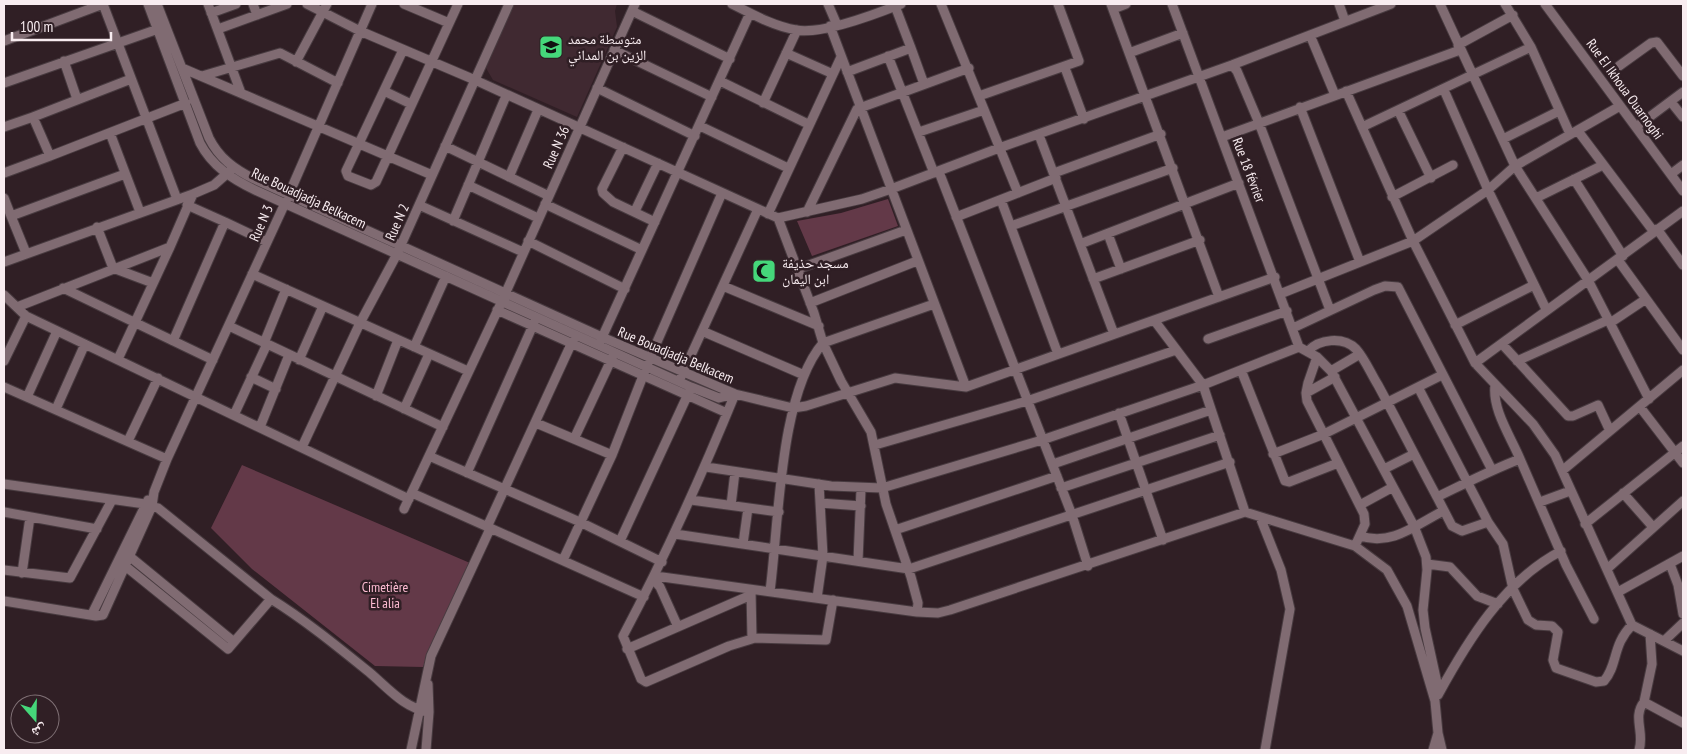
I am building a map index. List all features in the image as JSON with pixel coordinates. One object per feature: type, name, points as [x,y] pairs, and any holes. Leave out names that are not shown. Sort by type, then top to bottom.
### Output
[{"type":"street","points":[[4,41],[103,4],[177,199]]},
{"type":"street","name":"Rue Bouadjadja Belkacem","points":[[148,4],[162,27],[182,68],[214,147],[230,171]]},
{"type":"street","name":"Rue Bouadjadja Belkacem","points":[[157,4],[162,27],[186,103],[205,152],[230,171],[397,254],[446,276],[503,296],[573,339],[600,342],[612,357],[648,363]]},
{"type":"street","points":[[236,4],[210,8],[241,93]]},
{"type":"street","points":[[253,4],[257,15]]},
{"type":"street","points":[[218,29],[287,4]]},
{"type":"street","points":[[307,4],[360,31],[475,80],[506,96],[579,127],[678,174],[778,218],[891,189],[999,148],[1084,120],[1391,4]]},
{"type":"street","points":[[296,62],[327,4]]},
{"type":"street","name":"Rue N 3","points":[[4,601],[99,616],[103,615],[167,459],[287,198],[372,4]]},
{"type":"street","points":[[404,4],[449,23]]},
{"type":"street","points":[[403,50],[346,170],[348,176],[371,185],[374,184],[388,156],[458,4]]},
{"type":"street","name":"Rue N 2","points":[[302,447],[360,323],[402,244],[509,4]]},
{"type":"street","points":[[732,4],[767,21],[797,30],[812,31],[883,7],[898,5],[924,84]]},
{"type":"street","points":[[828,4],[841,57],[966,387]]},
{"type":"street","points":[[941,4],[969,68],[1018,193]]},
{"type":"street","points":[[979,96],[1064,68],[1080,60],[1058,4]]},
{"type":"street","points":[[1126,4],[1112,6],[1200,240],[1219,297]]},
{"type":"street","name":"Rue 18 février","points":[[1172,4],[1293,328],[1304,349]]},
{"type":"street","points":[[1339,4],[1345,21]]},
{"type":"street","points":[[1440,4],[1515,166],[1588,280],[1649,399]]},
{"type":"street","points":[[1506,4],[1531,47],[1559,111],[1574,133],[1603,165],[1683,265]]},
{"type":"street","name":"Rue EI Ikhoua Ouarnoghi","points":[[1545,4],[1683,191]]},
{"type":"street","points":[[633,7],[730,59]]},
{"type":"street","name":"Rue N 36","points":[[404,509],[497,310],[633,7]]},
{"type":"street","points":[[600,342],[750,13]]},
{"type":"street","points":[[1222,138],[1459,48],[1513,15]]},
{"type":"street","points":[[4,84],[162,27]]},
{"type":"street","points":[[763,103],[797,30]]},
{"type":"street","points":[[1130,53],[1183,33]]},
{"type":"street","points":[[1310,35],[1335,95]]},
{"type":"street","points":[[1619,66],[1651,43],[1657,42],[1683,76]]},
{"type":"street","points":[[1362,127],[1444,90],[1531,47]]},
{"type":"street","points":[[847,72],[911,48]]},
{"type":"street","points":[[614,50],[712,97]]},
{"type":"street","points":[[786,52],[833,74]]},
{"type":"street","points":[[202,76],[280,53],[338,83]]},
{"type":"street","points":[[888,56],[956,217],[1072,515],[1088,566]]},
{"type":"street","points":[[768,214],[808,124],[841,57]]},
{"type":"street","points":[[64,61],[77,99]]},
{"type":"street","points":[[1232,65],[1237,71],[1259,123],[1330,310]]},
{"type":"street","points":[[182,68],[432,175]]},
{"type":"street","points":[[807,212],[853,115],[861,107],[969,68]]},
{"type":"street","points":[[1064,68],[1084,120]]},
{"type":"street","points":[[4,127],[131,79]]},
{"type":"street","points":[[720,81],[808,124]]},
{"type":"street","points":[[597,88],[695,136]]},
{"type":"street","points":[[1444,90],[1488,190],[1546,310]]},
{"type":"street","points":[[384,91],[411,104]]},
{"type":"street","points":[[1346,91],[1392,197],[1475,363],[1533,424],[1563,470],[1570,491],[1632,625],[1683,651]]},
{"type":"street","points":[[1636,127],[1683,92]]},
{"type":"street","points":[[453,221],[506,96]]},
{"type":"street","points":[[1671,102],[1683,117]]},
{"type":"street","points":[[4,173],[186,103]]},
{"type":"street","points":[[1280,294],[1413,241],[1488,190],[1515,166],[1620,106]]},
{"type":"street","points":[[1300,107],[1360,262]]},
{"type":"street","points":[[509,177],[538,110]]},
{"type":"street","points":[[919,132],[984,110]]},
{"type":"street","points":[[1398,110],[1431,178]]},
{"type":"street","points":[[1503,139],[1559,111]]},
{"type":"street","points":[[33,117],[50,156]]},
{"type":"street","points":[[700,126],[788,168]]},
{"type":"street","points":[[110,133],[140,212]]},
{"type":"street","points":[[956,217],[1018,193],[1055,175],[1161,134]]},
{"type":"street","points":[[1040,135],[1114,334]]},
{"type":"street","points":[[445,146],[509,177],[547,200],[642,250]]},
{"type":"street","points":[[623,147],[602,189],[602,193],[613,202],[655,222]]},
{"type":"street","points":[[635,212],[658,163]]},
{"type":"street","points":[[1392,197],[1453,165]]},
{"type":"street","points":[[1536,198],[1603,165]]},
{"type":"street","points":[[1671,174],[1683,165]]},
{"type":"street","points":[[1011,226],[1173,168]]},
{"type":"street","points":[[4,262],[193,194],[214,185],[230,171]]},
{"type":"street","points":[[10,216],[125,174]]},
{"type":"street","points":[[1574,179],[1646,299],[1683,350]]},
{"type":"street","points":[[1080,244],[1239,183]]},
{"type":"street","points":[[468,186],[538,218]]},
{"type":"street","points":[[563,560],[612,455],[644,378],[648,363],[722,193]]},
{"type":"street","points":[[118,359],[193,194]]},
{"type":"street","points":[[4,198],[26,253]]},
{"type":"street","name":"Rue Bouadjadja Belkacem","points":[[287,198],[402,244],[503,296],[600,342],[681,377],[695,378],[735,394]]},
{"type":"street","points":[[1001,200],[1058,354]]},
{"type":"street","points":[[187,205],[267,242]]},
{"type":"street","points":[[419,205],[523,252]]},
{"type":"street","points":[[681,377],[758,209]]},
{"type":"street","points":[[1475,363],[1683,212]]},
{"type":"street","points":[[778,218],[819,326],[823,344],[848,393],[871,432],[882,488],[909,569],[918,603],[917,612]]},
{"type":"street","points":[[173,341],[225,222]]},
{"type":"street","points":[[97,227],[113,268],[153,283]]},
{"type":"street","points":[[798,270],[906,230]]},
{"type":"street","points":[[1108,234],[1121,269]]},
{"type":"street","points":[[1093,279],[1200,240]]},
{"type":"street","points":[[528,241],[625,289]]},
{"type":"street","points":[[17,307],[170,247]]},
{"type":"street","points":[[810,303],[917,261]]},
{"type":"street","points":[[252,274],[468,372]]},
{"type":"street","points":[[414,347],[446,276]]},
{"type":"street","points":[[833,600],[826,640],[752,638],[646,682],[641,679],[623,636],[662,562],[691,500],[735,394],[792,408],[895,378],[966,387],[1275,277]]},
{"type":"street","points":[[1455,325],[1534,285]]},
{"type":"street","points":[[723,286],[819,326]]},
{"type":"street","points":[[1293,328],[1385,286],[1398,288],[1492,470]]},
{"type":"street","points":[[63,288],[213,360]]},
{"type":"street","points":[[234,415],[265,344],[286,289]]},
{"type":"street","points":[[4,295],[26,316],[234,415],[410,496],[489,528],[644,597]]},
{"type":"street","points":[[1517,361],[1609,321],[1646,299]]},
{"type":"street","points":[[770,591],[792,408],[804,375],[816,352],[823,344],[934,304]]},
{"type":"street","points":[[299,360],[323,306]]},
{"type":"street","points":[[497,310],[532,326],[573,339],[612,357],[644,378],[727,413]]},
{"type":"street","points":[[1208,339],[1287,311]]},
{"type":"street","points":[[4,361],[26,316]]},
{"type":"street","points":[[467,473],[536,317]]},
{"type":"street","points":[[1154,320],[1203,385],[1245,512]]},
{"type":"street","points":[[229,326],[442,427]]},
{"type":"street","points":[[27,397],[57,331]]},
{"type":"street","points":[[702,332],[804,375]]},
{"type":"street","points":[[411,750],[431,656],[573,339]]},
{"type":"street","points":[[376,396],[398,340]]},
{"type":"street","points":[[706,467],[782,480],[861,489],[882,488],[1042,440],[1318,343],[1339,341],[1350,344],[1360,354],[1452,526],[1462,531],[1488,522]]},
{"type":"street","points":[[56,409],[85,344]]},
{"type":"street","points":[[1502,344],[1568,416],[1573,416],[1598,405],[1610,431]]},
{"type":"street","points":[[1304,349],[1317,357],[1333,374],[1414,526],[1427,564],[1423,610],[1424,628],[1439,692]]},
{"type":"street","points":[[875,445],[1027,401],[1176,350]]},
{"type":"street","points":[[404,410],[429,354]]},
{"type":"street","points":[[1306,393],[1360,354]]},
{"type":"street","points":[[260,427],[289,356]]},
{"type":"street","points":[[574,439],[612,357]]},
{"type":"street","points":[[1317,357],[1306,393],[1324,434],[1366,518],[1355,546]]},
{"type":"street","points":[[1241,370],[1283,479],[1287,482],[1338,463]]},
{"type":"street","points":[[1563,470],[1683,370]]},
{"type":"street","points":[[1273,454],[1324,434],[1442,375]]},
{"type":"street","points":[[251,377],[276,389]]},
{"type":"street","name":"Rue Bouadjadja Belkacem","points":[[681,377],[691,387],[719,398],[735,394]]},
{"type":"street","points":[[128,441],[158,378]]},
{"type":"street","points":[[620,541],[695,378]]},
{"type":"street","points":[[1495,386],[1497,404],[1520,459],[1560,551],[1594,619]]},
{"type":"street","points":[[4,387],[167,459]]},
{"type":"street","points":[[1418,387],[1488,522],[1503,544],[1513,589],[1531,624],[1552,626],[1558,632],[1553,660],[1554,666],[1596,682],[1604,680],[1608,677],[1620,638],[1632,625]]},
{"type":"street","points":[[1640,407],[1683,462]]},
{"type":"street","points":[[1052,464],[1211,410]]},
{"type":"street","points":[[1119,413],[1135,465],[1146,490],[1163,540]]},
{"type":"street","points":[[536,423],[612,455]]},
{"type":"street","points":[[1061,488],[1135,465],[1220,435]]},
{"type":"street","points":[[1585,524],[1683,446]]},
{"type":"street","points":[[1384,469],[1414,454]]},
{"type":"street","points":[[429,456],[580,522],[662,562]]},
{"type":"street","points":[[1437,497],[1492,470],[1520,459]]},
{"type":"street","points":[[675,534],[909,569],[1230,462]]},
{"type":"street","points":[[731,505],[735,472]]},
{"type":"street","points":[[895,530],[1057,476]]},
{"type":"street","points":[[4,484],[149,505],[163,511],[271,599],[340,650],[406,703],[418,710],[429,712]]},
{"type":"street","points":[[817,598],[823,556],[819,484]]},
{"type":"street","points":[[1360,505],[1393,487]]},
{"type":"street","points":[[858,561],[861,489]]},
{"type":"street","points":[[1540,502],[1570,491]]},
{"type":"street","points":[[1624,493],[1653,527]]},
{"type":"street","points":[[4,570],[70,578],[112,500]]},
{"type":"street","points":[[691,500],[779,512]]},
{"type":"street","points":[[820,503],[860,506]]},
{"type":"street","points":[[1607,569],[1653,527],[1682,504]]},
{"type":"street","points":[[743,544],[748,508]]},
{"type":"street","points":[[1360,536],[1384,540],[1443,511]]},
{"type":"street","points":[[4,512],[97,529]]},
{"type":"street","points":[[654,577],[751,592],[770,591],[917,612],[938,612],[950,610],[1088,566],[1245,512],[1355,546],[1380,562],[1394,580],[1407,606],[1435,701],[1438,733],[1442,750]]},
{"type":"street","points":[[22,573],[30,517]]},
{"type":"street","points":[[1260,517],[1281,570],[1290,608],[1265,750]]},
{"type":"street","points":[[1435,701],[1473,634],[1498,604],[1532,568],[1560,551]]},
{"type":"street","points":[[127,554],[234,642]]},
{"type":"street","points":[[1618,592],[1683,556]]},
{"type":"street","points":[[123,563],[225,647],[230,648],[271,599]]},
{"type":"street","points":[[1427,564],[1450,566],[1477,596],[1498,604]]},
{"type":"street","points":[[1670,564],[1680,580],[1683,614]]},
{"type":"street","points":[[654,577],[678,627]]},
{"type":"street","points":[[627,649],[751,592]]},
{"type":"street","points":[[751,592],[752,638]]},
{"type":"street","points":[[1664,641],[1683,623]]},
{"type":"street","points":[[1639,750],[1642,742],[1638,712],[1644,702],[1652,664],[1650,634]]},
{"type":"street","points":[[426,750],[429,712],[428,674]]},
{"type":"street","points":[[1644,702],[1683,723]]},
{"type":"street","points":[[1433,750],[1438,733]]},
{"type":"shaded area","name":"متوسطة محمد الزين بن المداني","points":[[514,4],[617,4],[615,11],[617,27],[577,117],[493,80],[486,68]]},
{"type":"green space","points":[[888,199],[898,226],[812,256],[797,221],[841,213]]},
{"type":"green space","name":"Cimetière El alia","points":[[242,465],[470,563],[423,667],[375,666],[252,569],[211,528]]},
{"type":"place","name":"متوسطة محمد الزين بن المداني","points":[[551,47]]},
{"type":"place","name":"مسجد حذيفة ابن اليمان","points":[[764,271]]}]
